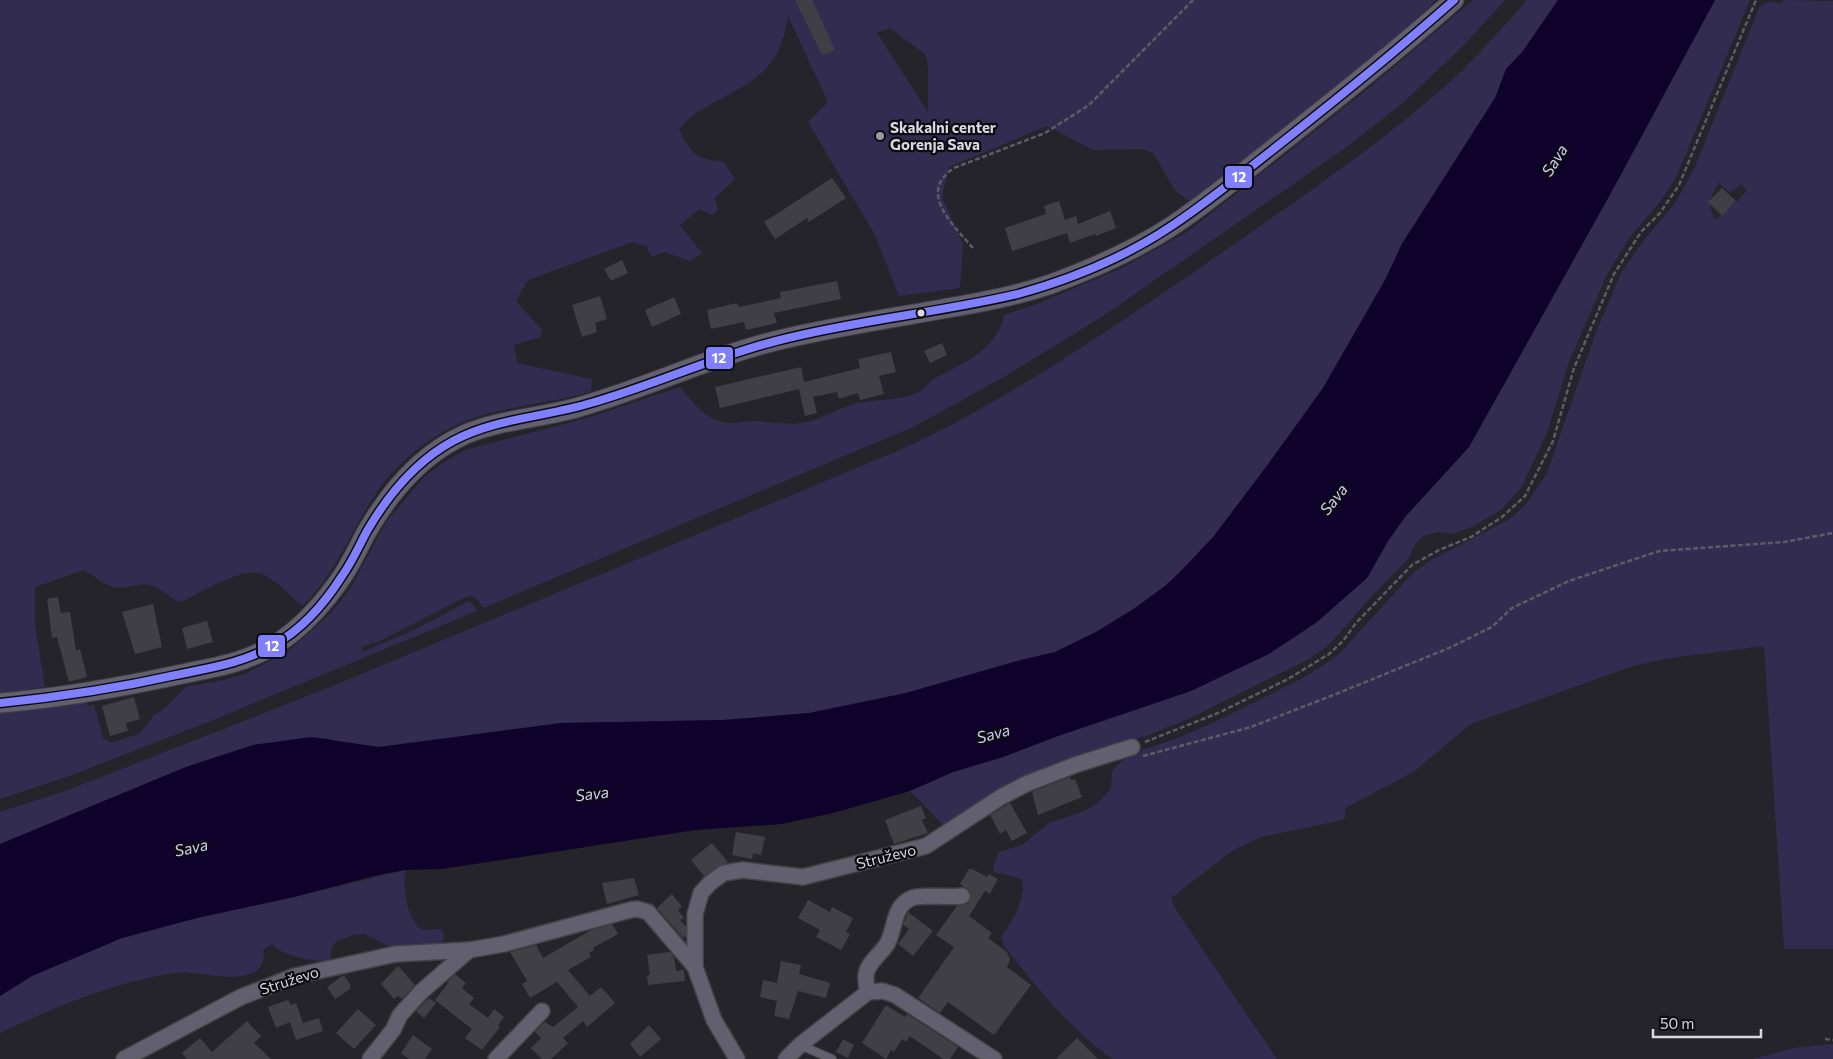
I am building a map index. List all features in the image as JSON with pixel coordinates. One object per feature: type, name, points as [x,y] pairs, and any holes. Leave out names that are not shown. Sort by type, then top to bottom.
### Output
[{"type":"street","points":[[0,704],[126,686],[230,664],[265,651],[313,612],[338,584],[385,502],[410,472],[437,450],[464,435],[493,424],[570,410],[615,396],[715,358],[779,340],[1018,295],[1053,283],[1128,251],[1169,228],[1210,199],[1340,96],[1454,0]]},
{"type":"street","name":"Struževo","points":[[737,1059],[714,1020],[695,967],[695,914],[701,893],[724,873],[762,871],[803,878],[926,846],[1001,797],[1026,784],[1075,765],[1133,753]]},
{"type":"street","points":[[868,992],[866,975],[871,963],[890,938],[894,920],[902,905],[912,898],[922,896],[938,898],[962,896]]},
{"type":"street","name":"Struževo","points":[[124,1059],[241,997],[295,976],[396,954],[469,950],[504,944],[539,933],[637,909],[648,912],[654,918],[695,967]]},
{"type":"street","points":[[370,1059],[393,1030],[400,1015],[421,992],[469,950]]},
{"type":"street","points":[[786,1059],[800,1045],[868,992],[883,992],[895,995],[994,1059]]},
{"type":"street","points":[[496,1059],[542,1011]]},
{"type":"lane","points":[[800,1045],[832,1059]]},
{"type":"path","points":[[973,248],[940,205],[937,189],[943,174],[1045,133],[1089,105],[1193,0]]},
{"type":"path","points":[[1133,753],[1288,679],[1329,654],[1343,641],[1361,617],[1412,565],[1439,550],[1470,537],[1502,517],[1525,496],[1553,440],[1574,368],[1614,274],[1641,232],[1660,213],[1679,185],[1756,0]]},
{"type":"path","points":[[1133,753],[1250,727],[1448,648],[1492,627],[1512,608],[1569,582],[1660,551],[1784,542],[1833,533]]},
{"type":"path","points":[[1825,1039],[1833,1040]]},
{"type":"shaded area","points":[[0,0],[1436,0],[1404,32],[1216,183],[1190,201],[1176,192],[1153,153],[1142,149],[1093,150],[1047,126],[949,167],[942,197],[963,244],[960,288],[899,296],[875,235],[808,122],[828,102],[788,16],[779,49],[764,71],[753,80],[702,109],[686,121],[679,130],[696,154],[707,159],[724,162],[735,179],[715,198],[718,210],[712,215],[700,209],[680,225],[702,253],[690,261],[665,252],[652,257],[646,246],[632,242],[528,280],[516,301],[542,330],[540,337],[514,345],[517,363],[592,379],[591,392],[470,419],[437,435],[422,446],[408,457],[383,484],[364,512],[333,568],[314,594],[302,606],[275,581],[257,573],[235,576],[181,602],[150,585],[119,588],[110,586],[84,570],[35,587],[35,625],[45,687],[0,694]],"holes":[[[890,28],[926,55],[928,68],[928,112],[877,33]]]},
{"type":"shaded area","points":[[1473,0],[1505,0],[1465,44],[1404,102],[1348,146],[1106,314],[1004,377],[913,427],[483,608],[478,600],[471,596],[461,599],[384,639],[362,647],[362,652],[414,630],[467,602],[471,602],[477,611],[213,720],[72,775],[0,799],[0,713],[86,700],[87,706],[94,705],[103,738],[111,743],[140,733],[154,715],[165,708],[186,687],[245,674],[287,652],[330,614],[350,589],[386,522],[424,477],[444,462],[465,450],[587,418],[680,387],[704,413],[716,420],[731,423],[753,421],[784,424],[807,422],[857,403],[917,393],[934,379],[967,361],[986,347],[1000,328],[1004,315],[1037,304],[1122,268],[1189,231],[1369,88]]},
{"type":"shaded area","points":[[1527,0],[1558,0],[1523,51],[1507,69],[1495,98],[1402,243],[1385,280],[1323,388],[1214,536],[1165,586],[1135,608],[1096,632],[1055,652],[906,693],[809,713],[723,720],[561,723],[379,747],[346,743],[326,738],[253,745],[186,767],[0,844],[0,812],[68,790],[333,686],[895,452],[974,413],[1050,368],[1124,320],[1348,164],[1447,85]]},
{"type":"shaded area","points":[[1715,0],[1750,0],[1676,178],[1660,202],[1630,237],[1607,274],[1569,362],[1547,433],[1521,488],[1502,509],[1472,527],[1452,534],[1439,532],[1423,536],[1415,544],[1409,558],[1336,637],[1325,648],[1307,660],[1186,720],[1146,736],[1105,749],[944,826],[910,791],[953,772],[1003,757],[1058,736],[1191,691],[1286,643],[1317,622],[1367,578],[1388,541],[1405,517],[1469,447],[1612,191]]},
{"type":"shaded area","points":[[1784,0],[1833,1],[1833,949],[1784,949],[1764,646],[1664,659],[1630,667],[1471,724],[1412,773],[1345,808],[1345,818],[1261,837],[1232,851],[1171,898],[1176,910],[1277,1059],[1113,1059],[1068,1021],[1041,992],[1004,946],[1001,936],[1018,909],[1023,886],[1022,879],[994,872],[994,864],[999,852],[1022,845],[1049,823],[1084,811],[1097,804],[1111,788],[1112,772],[1118,764],[1131,754],[1178,738],[1217,721],[1301,679],[1322,666],[1339,654],[1413,573],[1431,560],[1510,519],[1526,504],[1547,473],[1596,332],[1621,273],[1644,240],[1675,203],[1694,169],[1759,8],[1768,2],[1781,3]],"holes":[[[1719,183],[1730,193],[1741,184],[1747,191],[1720,217],[1715,219],[1710,204],[1713,192]]]},
{"type":"shaded area","points":[[405,870],[405,895],[412,918],[422,930],[441,929],[444,935],[443,942],[438,946],[395,950],[364,934],[353,935],[337,941],[332,947],[330,960],[316,961],[283,952],[272,944],[263,950],[264,958],[262,965],[254,973],[231,977],[174,973],[152,977],[85,997],[0,1033],[0,996],[32,976],[122,938],[197,918]]},
{"type":"shaded area","points":[[1833,1044],[1833,1059],[1753,1059],[1793,1048]]},
{"type":"water","name":"Sava","points":[[1558,0],[1715,0],[1612,191],[1469,447],[1405,517],[1388,541],[1367,578],[1317,622],[1269,654],[1191,691],[1058,736],[1003,757],[953,772],[910,791],[833,813],[782,824],[695,830],[441,869],[405,870],[378,875],[122,938],[32,976],[0,996],[0,844],[186,767],[253,745],[311,737],[379,747],[561,723],[723,720],[809,713],[906,693],[1055,652],[1096,632],[1135,608],[1165,586],[1214,536],[1323,388],[1385,280],[1402,244],[1495,98],[1506,69],[1523,51]]},
{"type":"building","points":[[795,0],[812,0],[835,50],[822,55]]},
{"type":"building","points":[[832,178],[846,198],[809,222],[807,218],[775,239],[764,222]]},
{"type":"building","points":[[1722,188],[1736,201],[1722,216],[1708,202]]},
{"type":"building","points":[[1059,201],[1065,220],[1076,216],[1078,224],[1110,211],[1116,228],[1070,243],[1067,233],[1012,251],[1005,228],[1046,214],[1044,206]]},
{"type":"building","points":[[622,260],[628,273],[611,281],[604,269]]},
{"type":"building","points":[[837,281],[841,299],[774,313],[777,323],[746,330],[744,322],[711,329],[707,310],[737,303],[739,307],[781,298],[780,292]]},
{"type":"building","points":[[600,296],[607,319],[595,323],[597,332],[582,337],[572,305]]},
{"type":"building","points":[[674,297],[681,314],[652,327],[645,310]]},
{"type":"building","points":[[942,343],[947,355],[930,363],[924,351]]},
{"type":"building","points":[[891,352],[896,372],[879,376],[884,394],[860,400],[858,393],[839,399],[837,392],[813,397],[817,413],[805,416],[799,389],[720,408],[715,387],[801,367],[804,382],[860,368],[858,359]]},
{"type":"building","points":[[58,597],[61,613],[70,612],[76,651],[80,649],[87,677],[69,682],[57,637],[52,638],[47,599]]},
{"type":"building","points":[[153,604],[162,647],[135,654],[122,612]]},
{"type":"building","points":[[207,621],[213,642],[187,649],[182,628]]},
{"type":"building","points":[[134,697],[140,719],[126,723],[128,731],[110,736],[102,706]]},
{"type":"building","points":[[1070,777],[1071,780],[1075,779],[1082,797],[1038,815],[1032,792]]},
{"type":"building","points":[[1010,803],[1027,833],[1012,841],[1006,830],[1000,834],[990,815]]},
{"type":"building","points":[[921,806],[926,818],[922,820],[928,833],[894,844],[885,820]]},
{"type":"building","points":[[736,832],[765,837],[761,855],[753,853],[752,859],[732,855]]},
{"type":"building","points":[[712,843],[728,862],[704,876],[691,860]]},
{"type":"building","points":[[969,869],[987,877],[989,874],[998,879],[990,894],[985,891],[969,916],[992,933],[988,938],[1007,952],[1010,960],[1007,967],[1031,985],[994,1035],[948,1002],[940,1013],[918,998],[954,947],[936,935],[957,906],[967,904],[970,900],[970,891],[960,884]]},
{"type":"building","points":[[634,878],[639,895],[607,904],[602,883]]},
{"type":"building","points":[[672,894],[682,907],[678,910],[684,918],[680,920],[686,927],[686,936],[683,938],[657,908]]},
{"type":"building","points":[[808,900],[830,912],[832,907],[853,918],[846,932],[850,934],[841,950],[816,937],[820,930],[798,918]]},
{"type":"building","points":[[908,912],[933,931],[913,956],[898,944],[909,929],[903,925]]},
{"type":"building","points":[[612,924],[618,934],[593,948],[594,950],[589,953],[591,957],[568,970],[590,996],[601,987],[615,1003],[587,1027],[583,1021],[563,1038],[568,1043],[551,1059],[542,1059],[531,1048],[541,1038],[535,1032],[545,1022],[553,1027],[578,1007],[557,982],[530,998],[522,984],[527,981],[510,952],[536,945],[543,958],[591,930]]},
{"type":"building","points":[[670,952],[674,957],[676,971],[684,970],[685,981],[648,985],[647,975],[650,975],[647,955]]},
{"type":"building","points":[[781,961],[801,965],[799,974],[830,983],[826,998],[798,991],[789,1019],[774,1016],[777,1001],[760,997],[763,980],[777,983]]},
{"type":"building","points":[[398,966],[415,985],[402,999],[398,996],[394,999],[381,984]]},
{"type":"building","points":[[455,974],[466,983],[462,988],[474,998],[469,1004],[488,1018],[494,1009],[504,1017],[498,1025],[500,1027],[482,1050],[465,1038],[472,1029],[435,1000]]},
{"type":"building","points":[[344,975],[350,984],[350,989],[335,999],[327,987]]},
{"type":"building","points":[[429,998],[436,1003],[424,1018],[416,1011]]},
{"type":"building","points":[[288,1000],[291,1005],[296,1003],[303,1023],[319,1018],[323,1031],[296,1040],[290,1022],[276,1028],[268,1007]]},
{"type":"building","points":[[886,1005],[905,1017],[907,1014],[958,1047],[950,1059],[943,1059],[910,1036],[906,1042],[902,1039],[894,1052],[891,1050],[886,1059],[862,1043]]},
{"type":"building","points":[[358,1009],[376,1025],[354,1049],[336,1033]]},
{"type":"building","points":[[247,1021],[261,1036],[254,1043],[271,1059],[187,1059],[182,1053],[200,1038],[212,1052]]},
{"type":"building","points":[[649,1025],[661,1039],[640,1057],[630,1044]]},
{"type":"building","points":[[413,1035],[432,1049],[425,1059],[409,1059],[401,1053]]},
{"type":"building","points":[[1077,1038],[1098,1059],[1056,1059]]},
{"type":"building","points":[[843,1039],[854,1045],[848,1058],[836,1052]]},
{"type":"transit line","name":"12","points":[[0,703],[88,692],[201,670],[239,661],[274,645],[312,615],[328,596],[349,565],[375,518],[404,480],[427,458],[469,433],[486,427],[591,403],[729,355],[776,341],[836,327],[988,301],[1059,281],[1098,266],[1137,247],[1216,194],[1349,89],[1454,0]]},
{"type":"place","name":"Skakalni center Gorenja Sava","points":[[880,136]]}]
